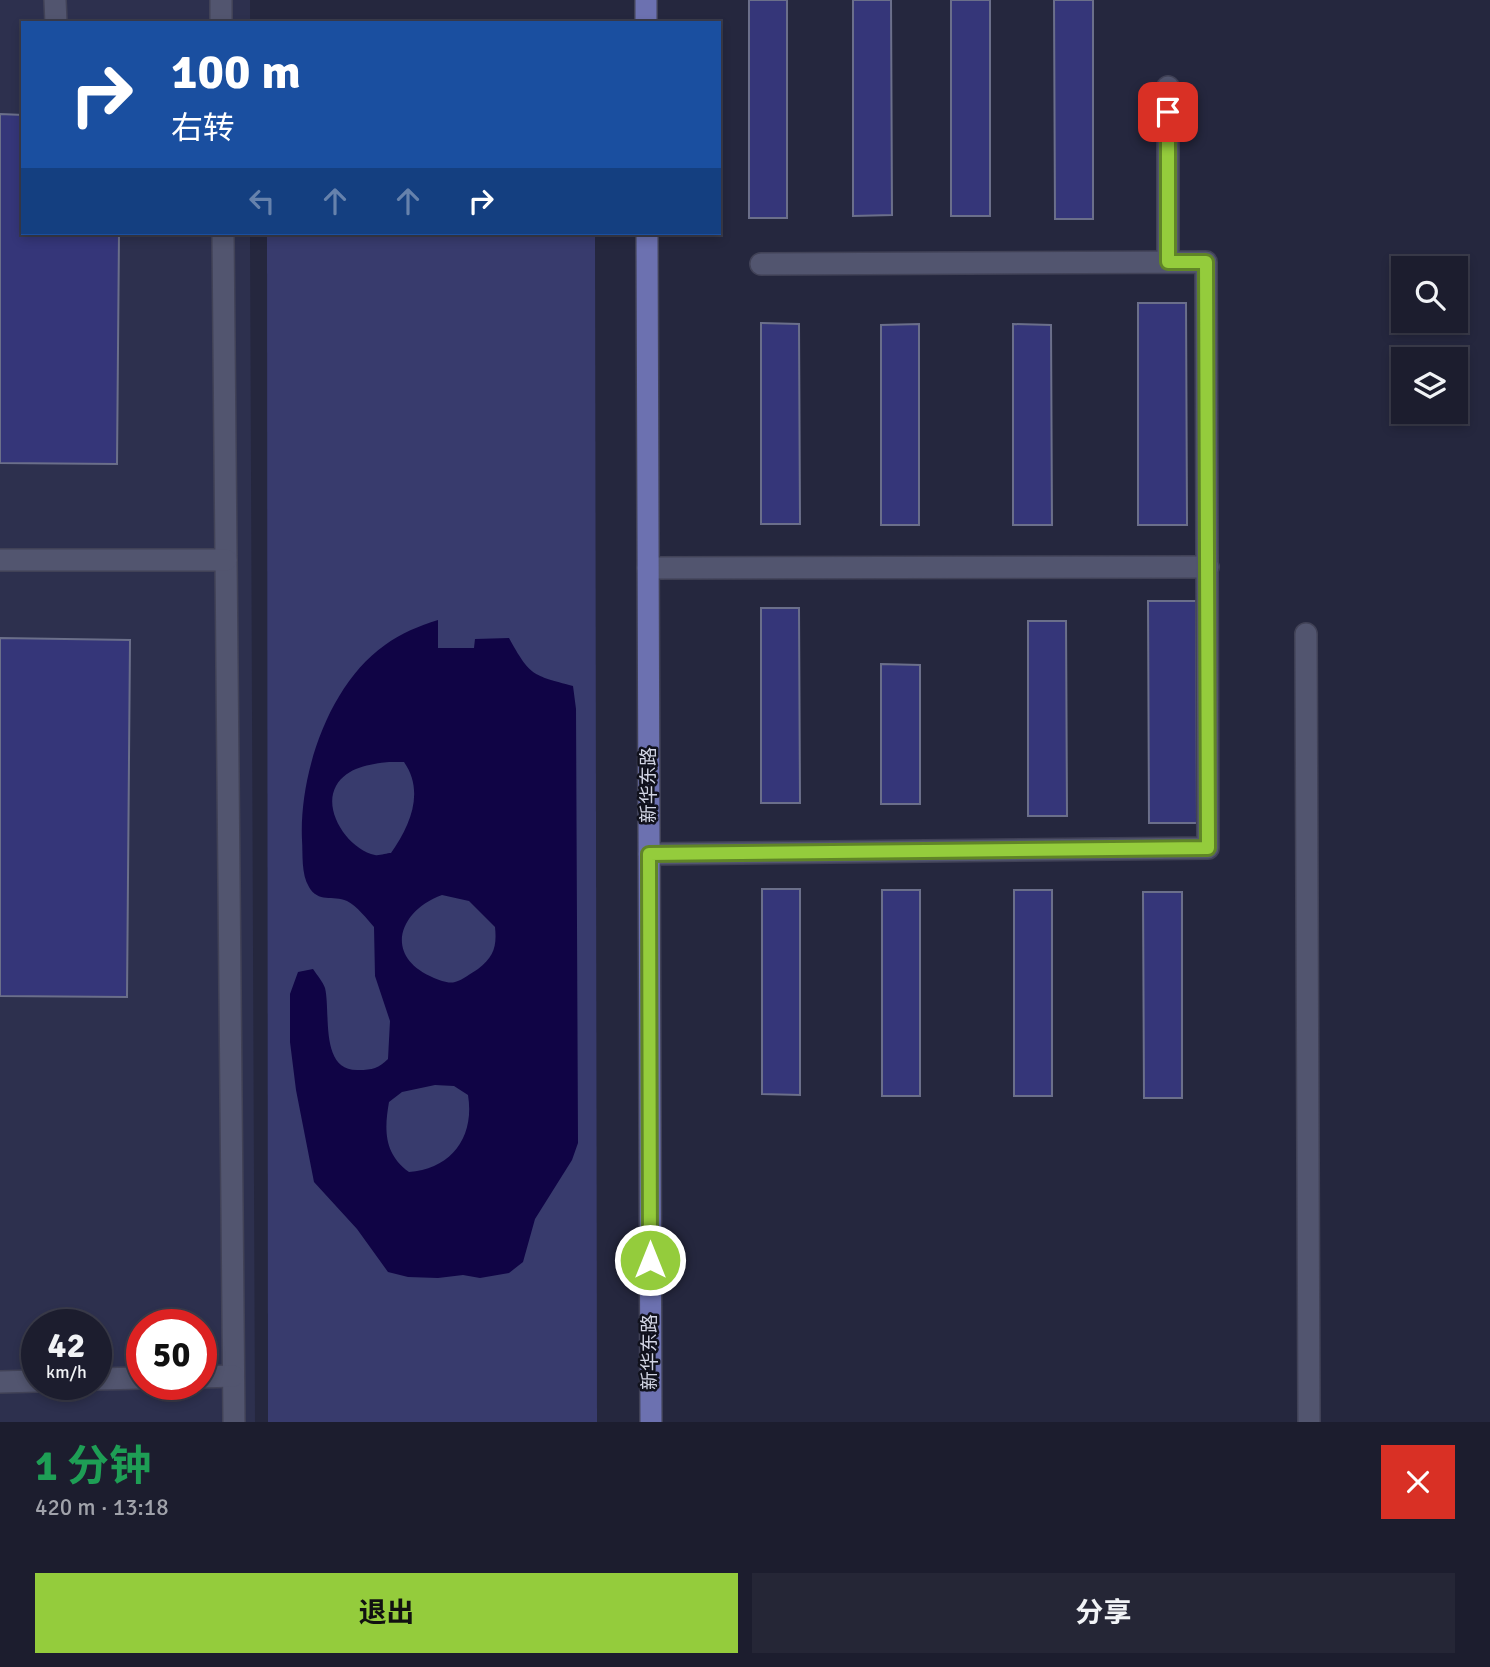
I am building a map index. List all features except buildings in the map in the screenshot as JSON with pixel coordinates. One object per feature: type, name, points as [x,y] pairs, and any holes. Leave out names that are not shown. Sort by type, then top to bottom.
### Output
[{"type":"main road","points":[[646,0],[646,21]]},
{"type":"main road","name":"新华东路","points":[[646,235],[650,1422]]},
{"type":"street","points":[[55,0],[56,21]]},
{"type":"street","points":[[221,0],[221,21]]},
{"type":"street","points":[[1168,87],[1168,262]]},
{"type":"street","points":[[223,235],[234,1422]]},
{"type":"street","points":[[649,854],[1208,848],[1206,262],[761,264]]},
{"type":"street","points":[[0,560],[226,560]]},
{"type":"street","points":[[648,568],[1208,566]]},
{"type":"street","points":[[1306,634],[1309,1422]]},
{"type":"street","points":[[217,1376],[233,1376]]},
{"type":"street","points":[[0,1381],[21,1381]]},
{"type":"shaded area","points":[[0,0],[250,0],[250,21],[21,21],[21,235],[250,235],[255,1422],[0,1422]]},
{"type":"shaded area","points":[[267,235],[595,235],[597,1422],[268,1422]]},
{"type":"shaded area","points":[[438,620],[438,648],[474,648],[475,639],[509,638],[522,660],[534,672],[573,686],[576,709],[578,1143],[572,1160],[535,1219],[523,1262],[509,1273],[480,1278],[463,1275],[408,1277],[388,1272],[357,1229],[314,1182],[296,1090],[290,1042],[290,994],[298,972],[313,969],[325,988],[329,1039],[338,1062],[346,1068],[364,1070],[372,1069],[388,1059],[390,1021],[375,976],[374,927],[351,903],[342,899],[321,897],[309,887],[303,864],[302,814],[312,760],[321,732],[348,683],[365,662],[385,645],[404,633]],"holes":[[[404,762],[410,773],[414,797],[409,820],[391,853],[375,855],[356,846],[340,828],[335,818],[333,796],[336,786],[346,775],[367,765]],[[442,895],[469,901],[495,927],[495,945],[488,960],[458,981],[444,982],[418,969],[403,947],[402,935],[407,923],[427,902]],[[435,1085],[454,1086],[468,1095],[468,1124],[457,1148],[437,1165],[424,1170],[409,1172],[390,1149],[386,1122],[389,1102],[402,1092]]]},
{"type":"route","points":[[650,1260],[649,854],[1208,848],[1206,262],[1168,262],[1168,112]]}]
